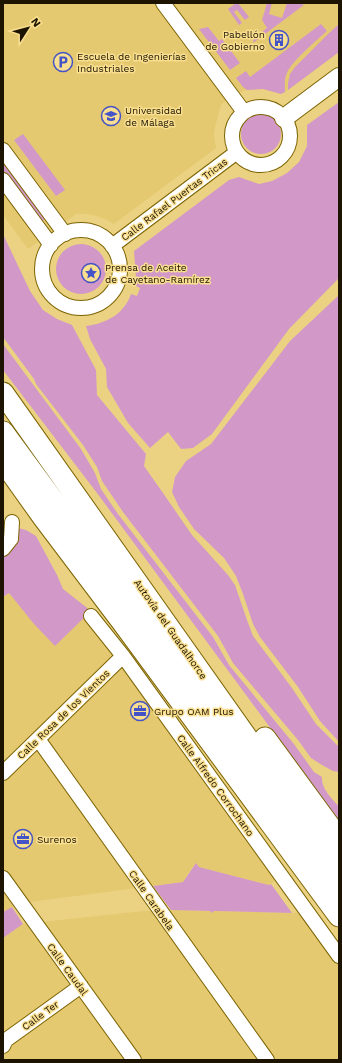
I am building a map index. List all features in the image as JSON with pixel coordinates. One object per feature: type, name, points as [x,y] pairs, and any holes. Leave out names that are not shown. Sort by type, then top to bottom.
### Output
[{"type":"highway","points":[[5,396],[228,687],[339,839]]},
{"type":"highway","name":"Autovía del Guadalhorce","points":[[5,396],[271,772],[339,864]]},
{"type":"highway","name":"Autovía del Guadalhorce","points":[[3,432],[339,890]]},
{"type":"highway","points":[[3,461],[339,916]]},
{"type":"main road","points":[[284,118],[339,77]]},
{"type":"street","points":[[163,3],[244,112]]},
{"type":"street","points":[[254,107],[265,107],[276,111],[284,118],[290,135],[289,144],[285,153],[279,159],[266,165],[252,164],[244,160],[237,152],[233,145],[233,126],[244,112],[254,107]]},
{"type":"street","points":[[3,150],[65,234]]},
{"type":"street","name":"Calle Rafael Puertas Tricas","points":[[112,246],[237,152]]},
{"type":"street","points":[[3,180],[51,245]]},
{"type":"street","points":[[76,230],[87,230],[97,234],[107,240],[112,246],[119,260],[120,273],[116,286],[109,296],[98,304],[86,308],[73,307],[61,302],[51,293],[45,282],[42,269],[45,256],[57,238],[65,234],[76,230]]},
{"type":"street","points":[[3,548],[11,539],[12,522]]},
{"type":"street","name":"Calle Alfredo Corrochano","points":[[91,616],[123,656],[339,956]]},
{"type":"street","name":"Calle Rosa de los Vientos","points":[[3,772],[123,656]]},
{"type":"street","name":"Calle Carabela","points":[[38,739],[267,1060]]},
{"type":"street","name":"Calle Caudal","points":[[3,878],[134,1060]]},
{"type":"street","name":"Calle Ter","points":[[3,1046],[6,1040],[81,986]]},
{"type":"shaded area","name":"Universidad de Málaga","points":[[3,3],[339,3],[339,52],[281,94],[263,89],[247,90],[234,94],[221,105],[214,135],[216,148],[114,224],[96,216],[76,214],[28,249],[3,215]]},
{"type":"shaded area","points":[[238,3],[249,17],[245,20],[237,10],[234,12],[242,23],[239,25],[228,9]]},
{"type":"shaded area","points":[[267,3],[272,3],[269,14],[282,18],[287,3],[299,3],[304,5],[253,43],[254,38],[267,28],[262,20]]},
{"type":"shaded area","points":[[321,24],[327,31],[289,68],[285,78],[285,92],[281,94],[263,89],[247,90],[236,78],[246,71],[250,77]]},
{"type":"shaded area","points":[[338,25],[339,52],[288,90],[290,74],[295,67]]},
{"type":"shaded area","points":[[208,27],[219,41],[222,39],[240,63],[230,70],[199,29]]},
{"type":"shaded area","points":[[339,102],[339,278],[289,329],[212,434],[193,448],[181,449],[168,432],[150,448],[128,423],[107,387],[106,369],[90,339],[86,326],[101,323],[111,318],[120,312],[131,294],[137,296],[140,288],[134,285],[136,278],[134,251],[229,180],[239,177],[259,184],[272,181],[287,173],[299,162],[307,146],[307,125]]},
{"type":"shaded area","points":[[265,114],[272,117],[278,123],[281,134],[280,142],[272,151],[265,154],[257,154],[250,151],[242,142],[241,130],[244,123],[253,115]]},
{"type":"shaded area","points":[[23,134],[65,190],[56,196],[14,140]]},
{"type":"shaded area","points":[[3,160],[46,218],[42,221],[3,170]]},
{"type":"shaded area","points":[[3,234],[30,291],[43,310],[57,319],[72,325],[96,370],[97,395],[146,454],[144,466],[192,535],[228,575],[235,585],[253,636],[292,688],[316,724],[339,747],[339,772],[333,771],[311,758],[298,740],[233,663],[218,636],[123,512],[102,481],[97,467],[83,445],[36,384],[34,379],[3,337]]},
{"type":"shaded area","points":[[76,244],[86,244],[99,251],[106,264],[106,274],[99,287],[86,294],[76,294],[67,290],[60,283],[56,274],[56,264],[60,255],[67,248]]},
{"type":"shaded area","points":[[339,295],[339,742],[320,721],[298,687],[260,637],[253,624],[236,576],[224,558],[194,529],[179,507],[172,492],[175,477],[186,461],[211,444],[290,341]]},
{"type":"shaded area","points":[[3,344],[81,449],[95,473],[101,489],[118,514],[213,637],[229,665],[294,744],[314,772],[322,777],[325,789],[339,807],[339,821],[97,493],[3,370]]},
{"type":"shaded area","points":[[18,528],[26,530],[36,536],[63,589],[91,611],[55,646],[34,624],[9,593],[3,597],[3,547]]},
{"type":"shaded area","points":[[43,573],[91,611],[93,609],[129,653],[287,872],[269,885],[199,867],[196,863],[183,882],[30,902],[12,907],[3,912],[3,597]]},
{"type":"shaded area","points":[[196,863],[199,867],[269,885],[271,884],[292,913],[214,911],[211,913],[210,911],[171,910],[153,886],[183,882]]},
{"type":"shaded area","points":[[12,907],[23,924],[3,938],[3,912]]},
{"type":"shaded area","points":[[144,911],[210,911],[211,913],[214,911],[292,913],[315,911],[339,944],[339,1060],[3,1060],[3,938],[23,924]]},
{"type":"place","name":"Pabellón de Gobierno","points":[[279,40]]},
{"type":"place","name":"Escuela de Ingenierías Industriales","points":[[63,62]]},
{"type":"place","name":"Universidad de Málaga","points":[[111,116]]},
{"type":"place","name":"Prensa de Aceite de Cayetano-Ramírez","points":[[91,273]]},
{"type":"place","name":"Grupo OAM Plus","points":[[140,711]]},
{"type":"place","name":"Surenos","points":[[23,839]]}]
